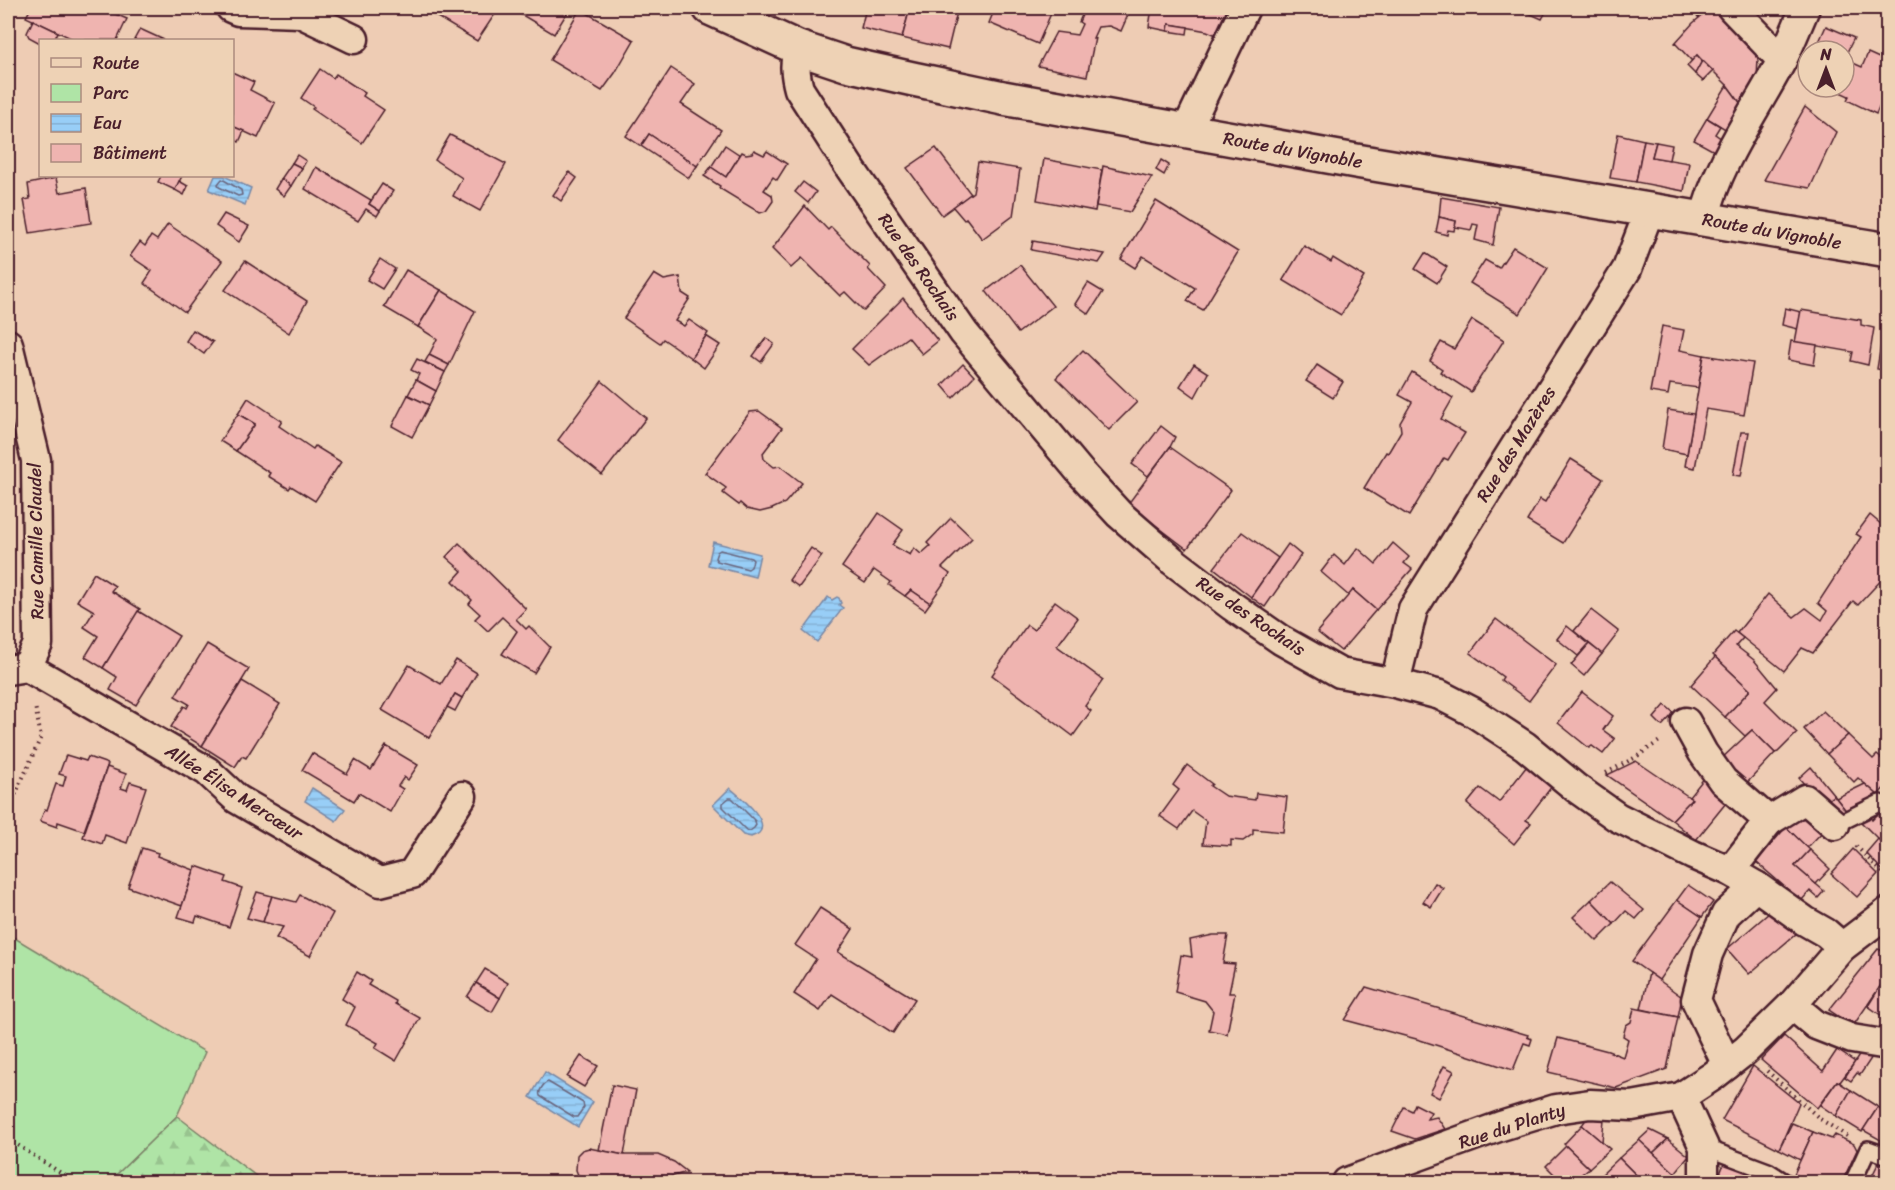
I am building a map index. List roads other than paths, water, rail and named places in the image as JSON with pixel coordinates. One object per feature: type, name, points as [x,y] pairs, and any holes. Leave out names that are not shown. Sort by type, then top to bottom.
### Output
[{"type":"street","points":[[231,8],[238,11],[300,13],[354,39]]},
{"type":"street","name":"Route du Vignoble","points":[[710,8],[798,48],[846,64],[925,82],[1356,161],[1887,250]]},
{"type":"street","points":[[1186,131],[1245,8]]},
{"type":"street","points":[[1732,8],[1782,60]]},
{"type":"street","points":[[1704,219],[1719,175],[1782,60],[1805,8]]},
{"type":"street","name":"Rue des Rochais","points":[[798,48],[794,63],[799,89],[850,168],[964,333],[1082,474],[1112,506],[1173,561],[1281,640],[1340,673],[1395,683],[1440,695],[1473,712],[1525,746],[1576,788],[1617,817],[1730,871]]},
{"type":"street","name":"Rue des Mazères","points":[[1395,683],[1413,609],[1627,269],[1650,209]]},
{"type":"street","name":"Rue Camille Claudel","points":[[8,344],[36,460],[38,644],[17,669]]},
{"type":"street","name":"Allée Élisa Mercœur","points":[[17,669],[207,771],[237,799],[380,882],[412,874],[462,796]]},
{"type":"street","points":[[1686,722],[1703,753],[1723,781],[1768,821]]},
{"type":"street","points":[[1834,825],[1805,799],[1768,821],[1730,871],[1826,933],[1842,947]]},
{"type":"street","points":[[1737,1057],[1696,1000],[1708,954],[1726,914],[1756,886]]},
{"type":"street","name":"Rue du Planty","points":[[1347,1182],[1501,1126],[1556,1109],[1590,1104],[1632,1106],[1681,1097],[1737,1057],[1792,1005],[1842,947],[1884,920]]},
{"type":"street","points":[[1792,1005],[1816,1025],[1852,1039],[1887,1045]]},
{"type":"street","points":[[1681,1097],[1704,1147],[1704,1182]]},
{"type":"lane","points":[[1834,825],[1880,803],[1887,808]]},
{"type":"lane","points":[[1704,1147],[1768,1171],[1785,1182]]},
{"type":"lane","points":[[1853,1182],[1869,1149],[1887,1156]]},
{"type":"water","points":[[215,177],[226,177],[251,188],[245,205],[209,190]]},
{"type":"water","points":[[713,542],[760,554],[755,577],[708,565]]},
{"type":"water","points":[[828,597],[832,600],[839,598],[841,603],[839,605],[843,608],[817,642],[803,631]]},
{"type":"water","points":[[312,788],[345,809],[336,821],[305,801]]},
{"type":"water","points":[[730,788],[757,815],[762,828],[759,833],[751,837],[743,835],[713,805]]},
{"type":"water","points":[[545,1072],[593,1102],[578,1127],[530,1097]]}]
